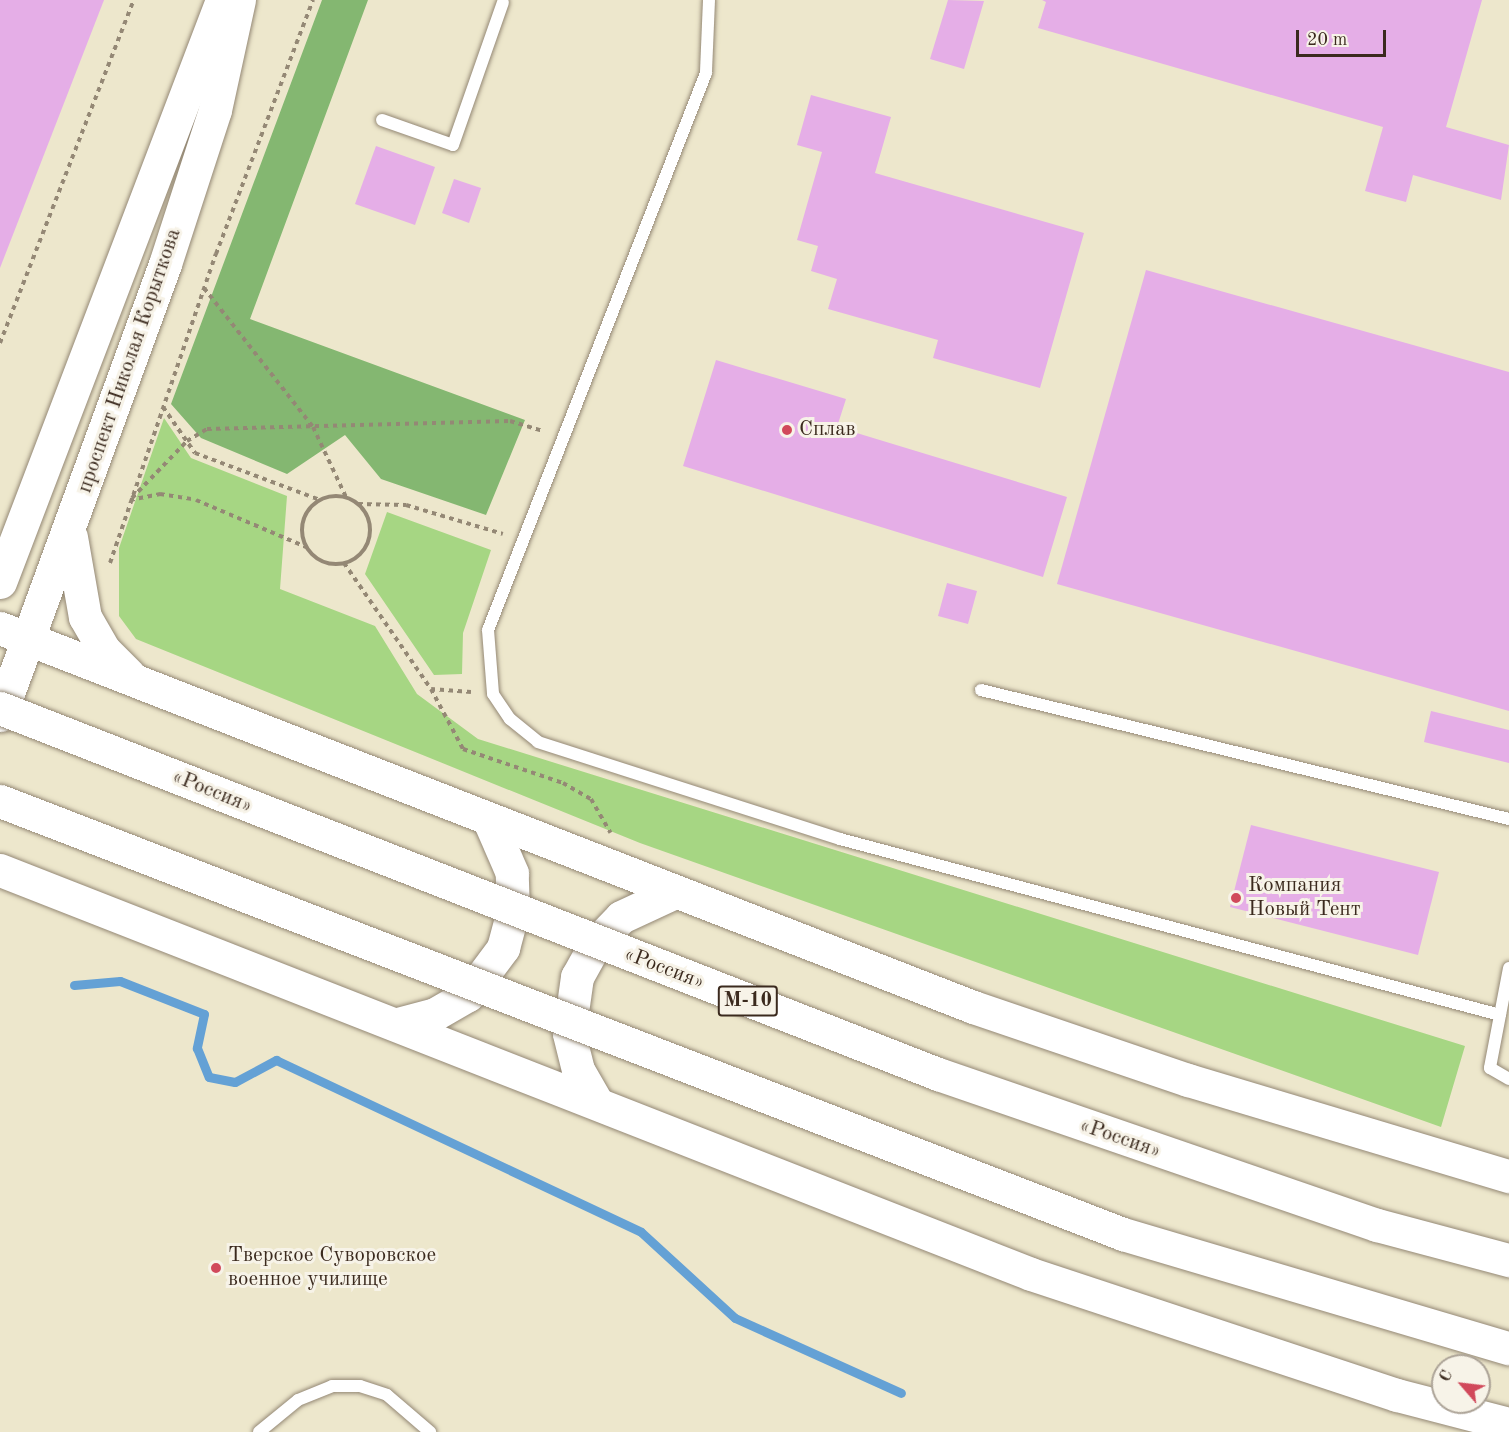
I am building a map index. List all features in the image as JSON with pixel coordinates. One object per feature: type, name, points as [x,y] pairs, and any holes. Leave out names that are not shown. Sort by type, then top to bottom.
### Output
[{"type":"main road","name":"проспект Николая Корыткова","points":[[0,582],[222,0]]},
{"type":"main road","name":"проспект Николая Корыткова","points":[[0,715],[70,532],[212,121],[239,0]]},
{"type":"main road","points":[[0,519],[48,459]]},
{"type":"main road","points":[[70,532],[78,593],[90,629],[112,660],[142,684]]},
{"type":"main road","points":[[0,628],[673,893],[1154,1068],[1509,1176]]},
{"type":"main road","name":"«Россия»","points":[[0,708],[938,1074],[1377,1225],[1509,1260]]},
{"type":"main road","points":[[0,801],[1123,1234],[1509,1348]]},
{"type":"main road","points":[[398,1024],[435,1014],[468,994],[503,948],[513,911],[512,873],[489,820]]},
{"type":"main road","points":[[0,870],[398,1024],[1031,1274],[1397,1395],[1509,1424]]},
{"type":"main road","points":[[597,1103],[578,1070],[569,1033],[577,977],[595,944],[621,916],[673,893]]},
{"type":"lane","points":[[709,0],[706,72],[488,630],[493,694],[510,719],[538,742],[840,839],[1500,1015]]},
{"type":"lane","points":[[382,120],[453,145],[503,2]]},
{"type":"lane","points":[[981,690],[1509,819]]},
{"type":"lane","points":[[1509,968],[1490,1068],[1509,1079]]},
{"type":"lane","points":[[259,1432],[298,1400],[332,1386],[360,1386],[387,1395],[430,1432]]},
{"type":"path","points":[[0,343],[134,0]]},
{"type":"path","points":[[109,574],[129,500],[162,406],[313,0]]},
{"type":"path","points":[[204,288],[313,427],[346,497],[358,504],[406,505],[524,540]]},
{"type":"path","points":[[162,406],[195,453],[320,500],[346,497]]},
{"type":"path","points":[[129,500],[187,441],[207,429],[510,421],[563,438]]},
{"type":"path","points":[[129,500],[160,494],[196,500],[306,547],[326,563],[344,563],[363,552],[369,540],[370,527],[358,504]]},
{"type":"path","points":[[306,547],[303,520],[320,500]]},
{"type":"path","points":[[344,563],[431,689],[464,749],[563,783],[591,799],[608,820],[612,840],[602,836]]},
{"type":"path","points":[[431,689],[493,694]]},
{"type":"green space","points":[[322,0],[368,0],[250,319],[525,420],[486,515],[381,479],[345,435],[287,474],[201,438],[171,404]]},
{"type":"green space","points":[[164,418],[191,458],[287,496],[280,589],[375,626],[417,694],[478,739],[1465,1046],[1441,1127],[640,843],[136,639],[119,616],[119,548]]},
{"type":"green space","points":[[387,512],[491,550],[463,633],[462,674],[434,675],[365,574]]},
{"type":"building","points":[[0,0],[104,0],[0,268]]},
{"type":"building","points":[[948,0],[984,1],[964,69],[930,59]]},
{"type":"building","points":[[1042,0],[1482,0],[1446,127],[1509,145],[1501,200],[1413,175],[1406,202],[1365,191],[1383,127],[1038,28],[1046,2]]},
{"type":"building","points":[[811,95],[891,117],[875,173],[1084,233],[1040,388],[933,358],[938,340],[828,309],[837,279],[811,271],[818,246],[797,240],[822,152],[797,145]]},
{"type":"building","points":[[376,146],[435,167],[415,225],[355,204]]},
{"type":"building","points":[[454,179],[481,188],[469,223],[442,213]]},
{"type":"building","points":[[1146,270],[1509,372],[1509,711],[1057,584]]},
{"type":"building","points":[[716,360],[846,399],[837,427],[1067,497],[1043,577],[683,466]]},
{"type":"building","points":[[947,583],[977,591],[968,624],[938,616]]},
{"type":"building","points":[[1431,711],[1509,730],[1509,763],[1424,742]]},
{"type":"building","points":[[1251,825],[1439,872],[1418,955],[1230,907]]},
{"type":"waterway","points":[[74,985],[120,981],[204,1014],[197,1048],[209,1077],[235,1082],[276,1060],[641,1232],[735,1318],[901,1393]]},
{"type":"place","name":"Сплав","points":[[787,430]]},
{"type":"place","name":"Компания Новый Тент","points":[[1236,898]]},
{"type":"place","name":"Тверское Суворовское военное училище","points":[[216,1268]]}]
